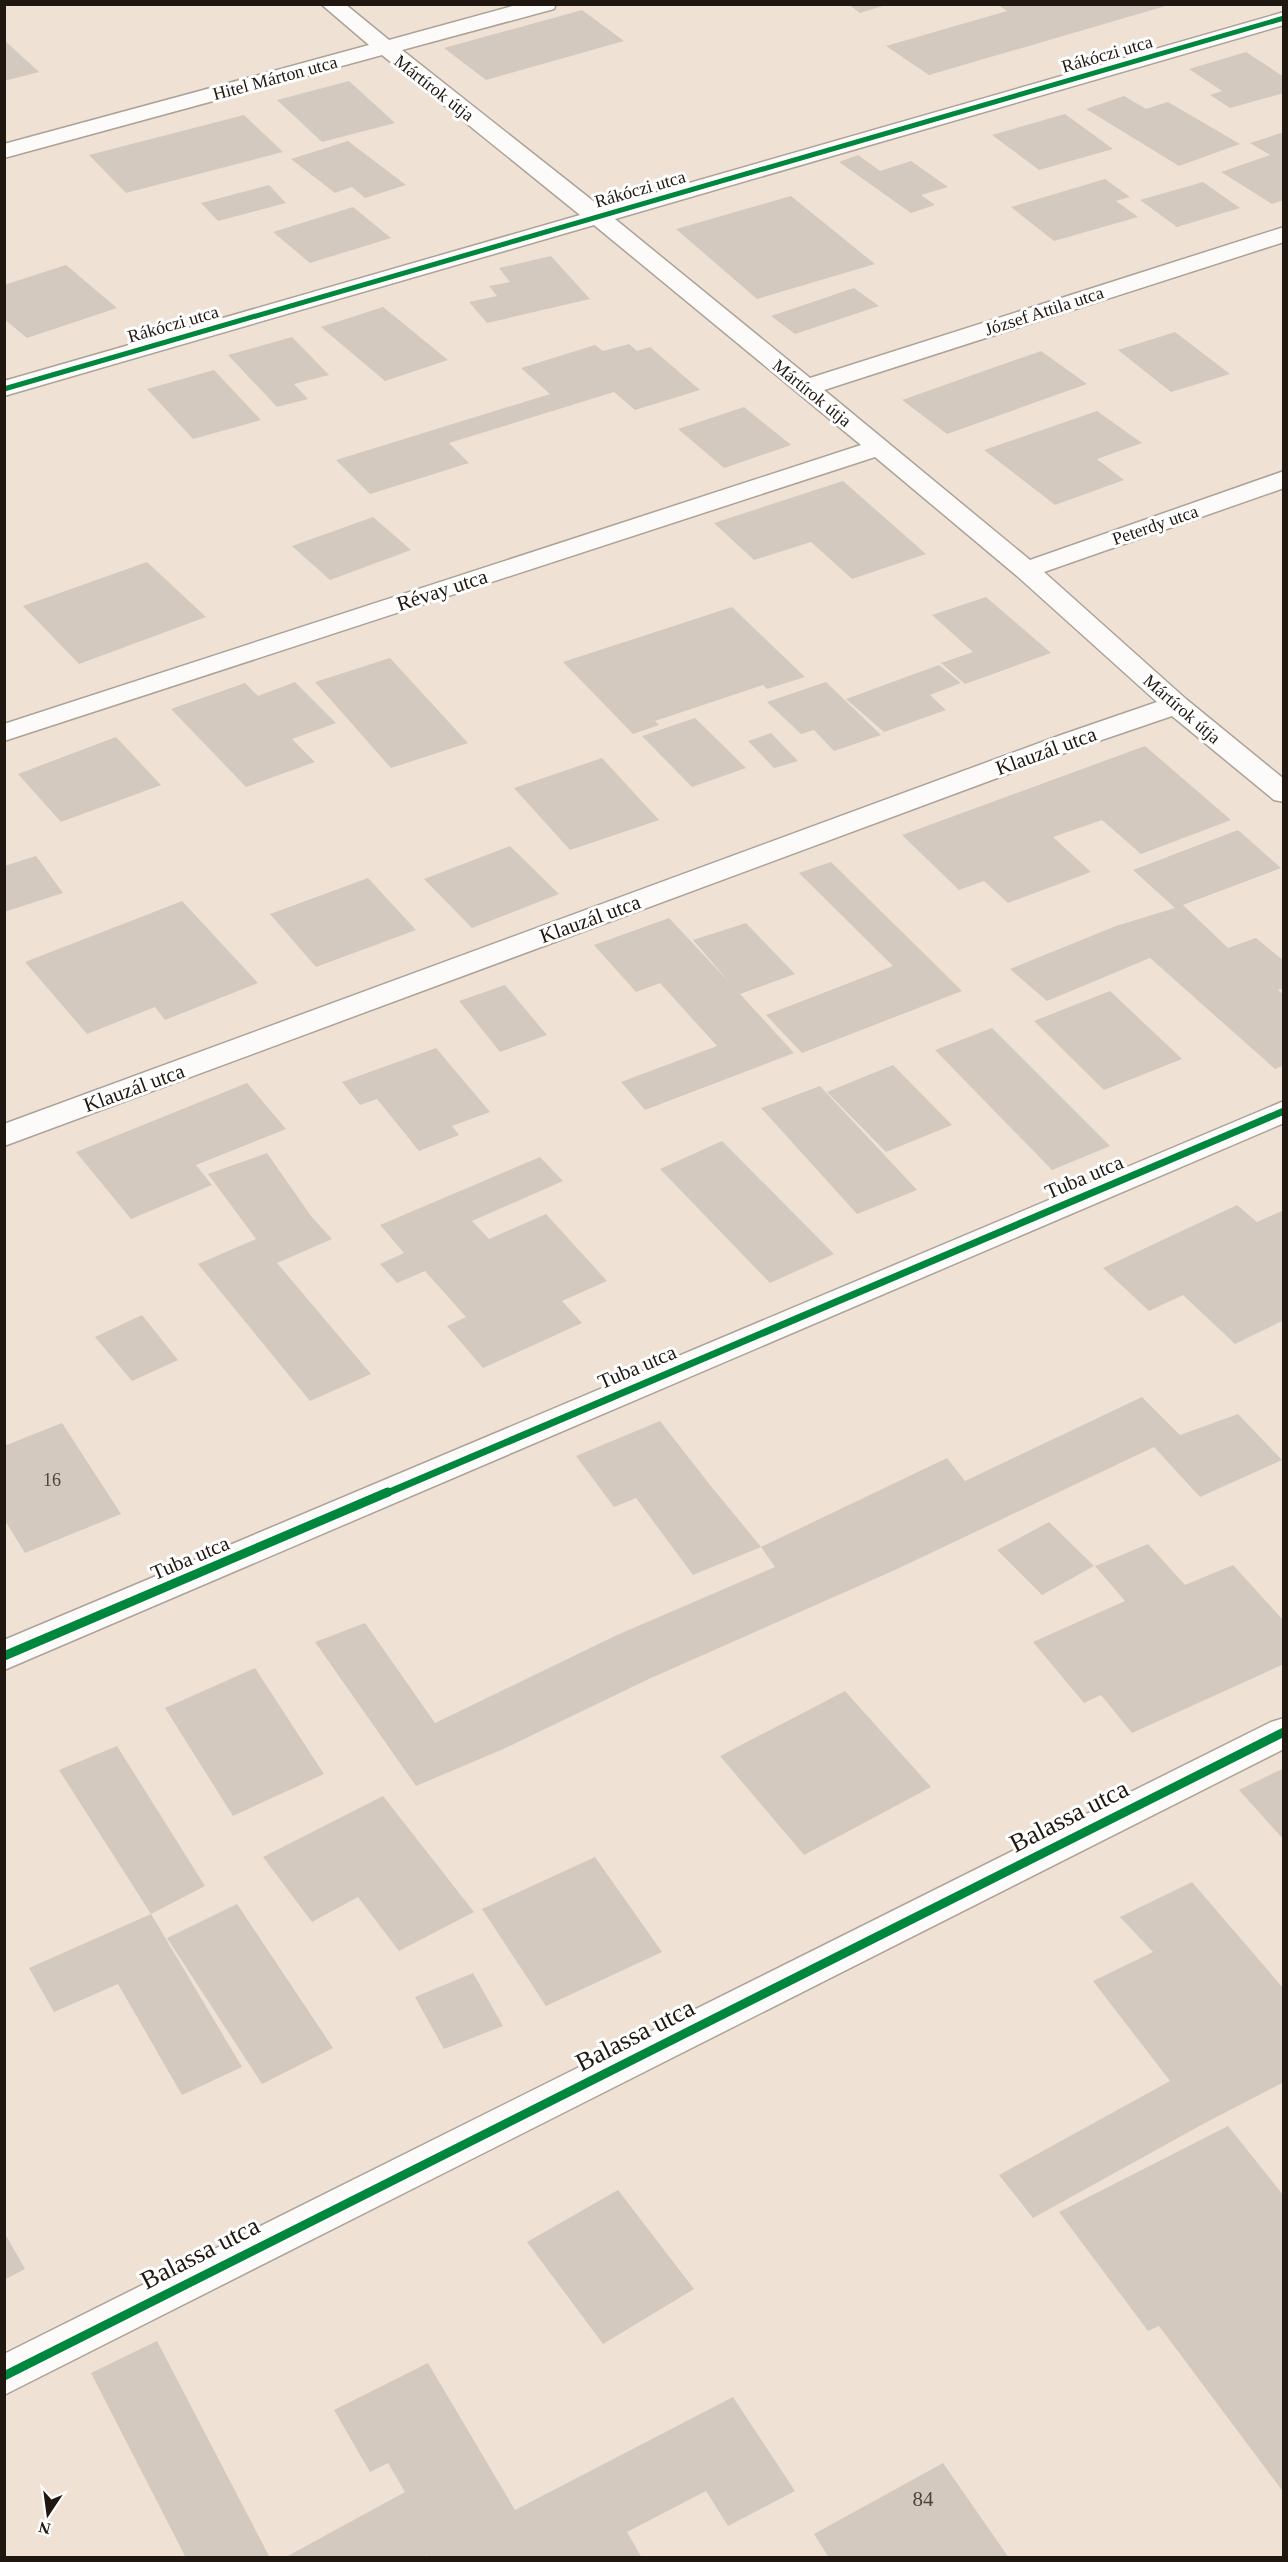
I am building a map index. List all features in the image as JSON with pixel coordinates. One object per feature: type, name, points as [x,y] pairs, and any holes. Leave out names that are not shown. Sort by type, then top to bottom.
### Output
[{"type":"street","name":"Mártírok útja","points":[[331,4],[384,49],[598,217],[879,447],[1026,570],[1176,705],[1284,794]]},
{"type":"street","name":"Hitel Márton utca","points":[[4,151],[546,4]]},
{"type":"street","name":"Rákóczi utca","points":[[4,389],[1284,18]]},
{"type":"street","name":"József Attila utca","points":[[805,388],[1284,234]]},
{"type":"street","name":"Révay utca","points":[[4,733],[879,447]]},
{"type":"street","name":"Peterdy utca","points":[[1026,570],[1284,479]]},
{"type":"street","name":"Klauzál utca","points":[[4,1136],[1071,741],[1176,705]]},
{"type":"street","name":"Tuba utca","points":[[4,1656],[1284,1111]]},
{"type":"street","name":"Balassa utca","points":[[4,2376],[1284,1732]]},
{"type":"building","points":[[848,4],[886,4],[886,5],[860,13]]},
{"type":"building","points":[[997,4],[1022,6],[1169,5],[929,75],[886,46],[1007,11]]},
{"type":"building","points":[[582,10],[624,41],[486,80],[444,48]]},
{"type":"building","points":[[4,40],[39,72],[4,81]]},
{"type":"building","points":[[1246,52],[1284,77],[1284,93],[1230,108],[1210,95],[1222,91],[1189,69]]},
{"type":"building","points":[[349,81],[395,123],[322,142],[277,100]]},
{"type":"building","points":[[1124,96],[1146,109],[1168,102],[1240,144],[1179,166],[1086,109]]},
{"type":"building","points":[[1065,114],[1113,149],[1039,170],[992,135]]},
{"type":"building","points":[[244,115],[283,152],[126,193],[89,155]]},
{"type":"building","points":[[1284,132],[1284,200],[1272,204],[1221,172],[1270,155],[1250,143]]},
{"type":"building","points":[[348,141],[406,185],[365,198],[352,187],[335,193],[291,159]]},
{"type":"building","points":[[858,155],[880,171],[911,161],[948,187],[921,195],[935,205],[911,213],[839,162]]},
{"type":"building","points":[[1105,179],[1130,197],[1116,201],[1138,217],[1054,241],[1011,207]]},
{"type":"building","points":[[1203,182],[1240,208],[1177,227],[1140,200]]},
{"type":"building","points":[[269,185],[286,203],[218,221],[201,203]]},
{"type":"building","points":[[791,196],[875,264],[757,299],[676,229]]},
{"type":"building","points":[[353,207],[391,238],[310,263],[273,232]]},
{"type":"building","points":[[551,256],[590,299],[487,323],[469,302],[497,296],[489,286],[510,282],[499,268]]},
{"type":"building","points":[[66,265],[117,308],[27,338],[4,319],[4,285]]},
{"type":"building","points":[[854,288],[879,306],[795,334],[771,316]]},
{"type":"building","points":[[383,307],[448,360],[385,381],[321,327]]},
{"type":"building","points":[[1175,332],[1230,374],[1171,392],[1118,350]]},
{"type":"building","points":[[292,337],[329,375],[294,384],[308,399],[277,407],[228,355]]},
{"type":"building","points":[[629,344],[637,351],[650,347],[700,390],[635,410],[614,392],[449,443],[469,463],[370,494],[336,460],[550,394],[521,368],[595,345],[603,351]]},
{"type":"building","points":[[1041,351],[1087,384],[947,434],[902,400]]},
{"type":"building","points":[[214,370],[261,420],[193,439],[147,389]]},
{"type":"building","points":[[744,407],[791,445],[724,468],[678,429]]},
{"type":"building","points":[[1097,411],[1142,443],[1097,459],[1124,480],[1055,505],[984,450]]},
{"type":"building","points":[[843,481],[926,554],[852,579],[811,542],[754,560],[714,523]]},
{"type":"building","points":[[373,517],[411,550],[330,580],[292,546]]},
{"type":"building","points":[[147,562],[206,617],[79,664],[23,606]]},
{"type":"building","points":[[986,597],[1051,653],[965,684],[941,663],[973,652],[932,615]]},
{"type":"building","points":[[732,607],[805,677],[767,689],[763,685],[655,721],[659,725],[633,734],[563,662]]},
{"type":"building","points":[[390,658],[468,743],[391,768],[315,682]]},
{"type":"building","points":[[939,665],[961,683],[930,695],[946,710],[884,732],[846,699]]},
{"type":"building","points":[[295,682],[336,723],[292,739],[315,762],[246,787],[171,709],[245,683],[258,696]]},
{"type":"building","points":[[826,682],[881,735],[834,751],[814,730],[801,734],[767,702]]},
{"type":"building","points":[[695,718],[746,768],[692,787],[642,736]]},
{"type":"building","points":[[771,733],[798,761],[774,768],[748,741]]},
{"type":"building","points":[[116,737],[161,785],[61,822],[18,774]]},
{"type":"building","points":[[1145,746],[1231,820],[1141,854],[1102,820],[1053,837],[1091,872],[1008,903],[984,881],[959,890],[902,835]]},
{"type":"building","points":[[602,758],[659,820],[570,850],[514,788]]},
{"type":"building","points":[[1238,830],[1281,868],[1183,905],[1228,948],[1256,938],[1284,961],[1284,988],[1278,990],[1284,995],[1284,1065],[1275,1069],[1150,958],[1047,1001],[1010,969],[1116,926],[1175,908],[1133,870]]},
{"type":"building","points":[[510,846],[559,894],[472,928],[424,879]]},
{"type":"building","points":[[36,856],[63,893],[4,912],[4,866]]},
{"type":"building","points":[[831,862],[962,991],[802,1053],[766,1015],[893,966],[799,873]]},
{"type":"building","points":[[368,878],[416,930],[316,967],[270,914]]},
{"type":"building","points":[[182,901],[258,983],[165,1020],[155,1007],[87,1034],[25,962]]},
{"type":"building","points":[[669,918],[730,983],[693,940],[746,923],[795,974],[740,994],[794,1053],[645,1110],[621,1082],[717,1046],[660,983],[636,992],[594,945]]},
{"type":"building","points":[[505,985],[547,1035],[500,1052],[459,1001]]},
{"type":"building","points":[[1110,991],[1182,1059],[1104,1090],[1034,1021]]},
{"type":"building","points":[[992,1028],[1110,1146],[1052,1170],[935,1050]]},
{"type":"building","points":[[436,1048],[490,1112],[452,1126],[459,1135],[419,1151],[377,1099],[360,1105],[342,1082]]},
{"type":"building","points":[[893,1065],[952,1125],[886,1152],[827,1092]]},
{"type":"building","points":[[247,1083],[286,1129],[196,1165],[212,1185],[131,1219],[76,1152]]},
{"type":"building","points":[[820,1086],[917,1190],[857,1214],[761,1108]]},
{"type":"building","points":[[722,1141],[834,1254],[770,1283],[660,1169]]},
{"type":"building","points":[[267,1153],[311,1216],[332,1239],[277,1263],[371,1374],[310,1401],[198,1264],[256,1239],[208,1174]]},
{"type":"building","points":[[540,1157],[563,1181],[472,1221],[489,1239],[546,1214],[607,1281],[562,1301],[582,1323],[483,1368],[447,1326],[466,1317],[425,1271],[397,1283],[380,1264],[404,1253],[380,1225]]},
{"type":"building","points":[[1237,1205],[1257,1222],[1284,1210],[1284,1320],[1235,1344],[1183,1295],[1149,1311],[1103,1268]]},
{"type":"building","points":[[142,1315],[178,1360],[132,1381],[95,1337]]},
{"type":"building","points":[[1142,1397],[1180,1435],[1238,1414],[1282,1460],[1200,1497],[1154,1447],[895,1570],[651,1678],[501,1750],[416,1786],[315,1642],[365,1623],[435,1723],[617,1635],[775,1567],[761,1547],[947,1458],[965,1481]]},
{"type":"building","points":[[660,1421],[761,1547],[693,1575],[636,1498],[614,1507],[576,1456]]},
{"type":"building","points":[[62,1423],[121,1514],[25,1553],[4,1519],[4,1446]]},
{"type":"building","points":[[1049,1522],[1094,1566],[1042,1595],[997,1550]]},
{"type":"building","points":[[1148,1544],[1185,1585],[1233,1565],[1284,1621],[1284,1664],[1132,1733],[1101,1695],[1084,1703],[1033,1642],[1125,1601],[1095,1566]]},
{"type":"building","points":[[255,1668],[324,1774],[233,1816],[165,1708]]},
{"type":"building","points":[[845,1691],[931,1787],[804,1855],[720,1756]]},
{"type":"building","points":[[117,1746],[205,1886],[151,1914],[59,1770]]},
{"type":"building","points":[[1284,1768],[1284,1840],[1239,1790]]},
{"type":"building","points":[[383,1796],[474,1912],[399,1951],[358,1897],[312,1922],[263,1857]]},
{"type":"building","points":[[595,1857],[662,1952],[546,2006],[482,1909]]},
{"type":"building","points":[[1192,1882],[1284,1989],[1284,2082],[1033,2218],[999,2175],[1170,2081],[1093,1981],[1153,1952],[1120,1917]]},
{"type":"building","points":[[237,1904],[333,2048],[262,2084],[167,1938]]},
{"type":"building","points":[[151,1914],[242,2067],[182,2095],[118,1984],[54,2012],[29,1968]]},
{"type":"building","points":[[473,1973],[503,2026],[444,2049],[415,1997]]},
{"type":"building","points":[[1228,2126],[1284,2196],[1284,2493],[1159,2326],[1148,2331],[1059,2212]]},
{"type":"building","points":[[618,2190],[694,2289],[603,2344],[527,2242]]},
{"type":"building","points":[[4,2232],[25,2269],[4,2280]]},
{"type":"building","points":[[157,2341],[270,2558],[186,2558],[91,2373]]},
{"type":"building","points":[[428,2363],[515,2510],[733,2397],[795,2491],[728,2526],[706,2491],[627,2532],[642,2558],[428,2558],[427,2555],[422,2558],[284,2558],[405,2492],[388,2463],[370,2472],[334,2410]]},
{"type":"building","points":[[943,2463],[1009,2558],[829,2558],[814,2534]]},
{"type":"cycle path","points":[[4,389],[1284,18]]},
{"type":"cycle path","points":[[4,1656],[1284,1111]]},
{"type":"cycle path","points":[[4,2376],[1284,1732]]}]
